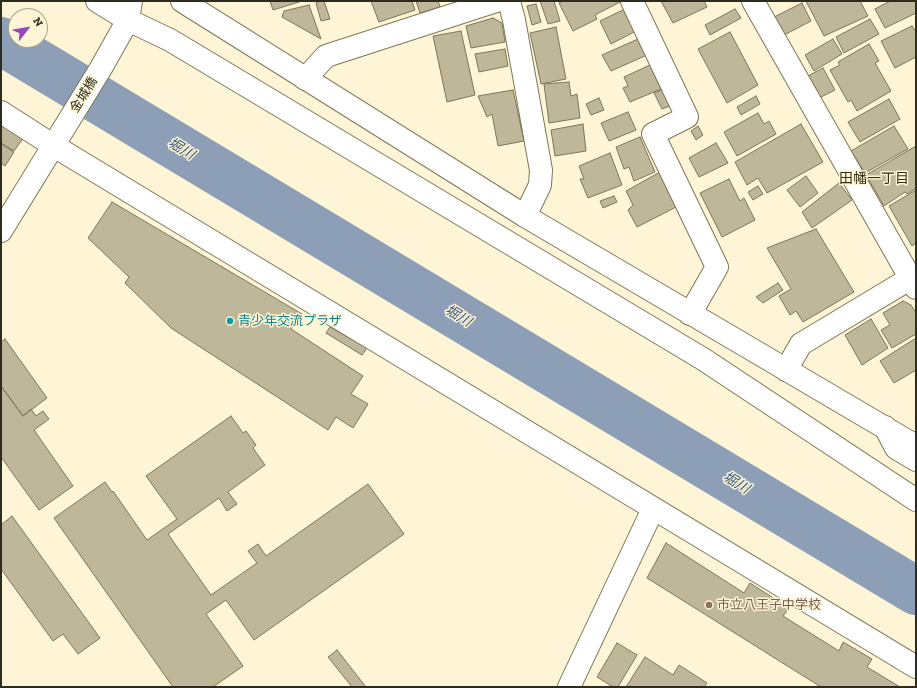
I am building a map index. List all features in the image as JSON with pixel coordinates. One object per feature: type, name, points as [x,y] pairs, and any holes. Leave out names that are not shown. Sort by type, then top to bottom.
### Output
[{"type":"main road","points":[[97,1],[130,10],[170,40],[703,359],[916,500]]},
{"type":"main road","points":[[182,1],[525,216],[916,446]]},
{"type":"main road","points":[[305,79],[326,56],[496,1]]},
{"type":"main road","points":[[508,1],[514,20],[541,170],[540,185],[525,216]]},
{"type":"main road","points":[[632,1],[687,116],[653,134],[717,267],[690,314]]},
{"type":"main road","points":[[753,1],[914,280],[801,344],[786,370]]},
{"type":"main road","name":"金城橋","points":[[1,231],[101,68],[130,10]]},
{"type":"main road","points":[[1,112],[54,146],[916,667]]},
{"type":"main road","points":[[885,427],[896,448],[916,460]]},
{"type":"main road","points":[[569,687],[654,508]]},
{"type":"building","points":[[270,1],[302,1],[273,10]]},
{"type":"building","points":[[324,1],[330,19],[321,21],[316,3]]},
{"type":"building","points":[[371,1],[412,1],[415,10],[379,22]]},
{"type":"building","points":[[416,1],[438,1],[440,7],[420,13]]},
{"type":"building","points":[[540,1],[554,1],[560,21],[548,24]]},
{"type":"building","points":[[563,1],[622,1],[595,15],[597,19],[573,31],[559,3]]},
{"type":"building","points":[[661,1],[704,1],[707,7],[673,23]]},
{"type":"building","points":[[806,1],[860,1],[868,16],[824,36]]},
{"type":"building","points":[[890,1],[916,1],[916,13],[885,28],[875,9]]},
{"type":"building","points":[[802,3],[811,21],[784,35],[774,17]]},
{"type":"building","points":[[536,4],[541,22],[532,25],[527,6]]},
{"type":"building","points":[[309,5],[321,39],[282,17],[284,11]]},
{"type":"building","points":[[625,9],[636,31],[611,44],[600,21]]},
{"type":"building","points":[[735,9],[741,18],[710,35],[705,25]]},
{"type":"building","points":[[493,18],[502,23],[505,42],[471,48],[466,26]]},
{"type":"building","points":[[870,19],[879,34],[844,53],[836,37]]},
{"type":"building","points":[[912,26],[916,32],[916,57],[895,68],[881,41]]},
{"type":"building","points":[[556,27],[566,79],[541,84],[530,33]]},
{"type":"building","points":[[461,31],[475,95],[447,102],[433,36]]},
{"type":"building","points":[[730,32],[758,85],[727,103],[698,49]]},
{"type":"building","points":[[638,39],[647,55],[611,71],[602,55]]},
{"type":"building","points":[[833,39],[842,54],[814,71],[805,55]]},
{"type":"building","points":[[869,44],[879,61],[875,63],[891,91],[857,111],[851,100],[848,102],[830,70],[840,65],[838,62]]},
{"type":"building","points":[[505,49],[508,66],[479,72],[475,54]]},
{"type":"building","points":[[650,65],[661,89],[630,102],[623,88],[628,86],[624,77]]},
{"type":"building","points":[[823,68],[835,90],[819,98],[808,76]]},
{"type":"building","points":[[569,82],[571,96],[577,94],[580,118],[549,123],[544,84]]},
{"type":"building","points":[[513,90],[524,141],[498,146],[492,114],[487,117],[478,96]]},
{"type":"building","points":[[662,90],[670,106],[662,109],[654,93]]},
{"type":"building","points":[[756,96],[760,104],[741,115],[737,107]]},
{"type":"building","points":[[599,98],[604,110],[591,115],[586,104]]},
{"type":"building","points":[[889,99],[900,119],[860,142],[848,122]]},
{"type":"building","points":[[628,112],[636,130],[609,141],[601,123]]},
{"type":"building","points":[[758,113],[764,124],[769,121],[776,134],[737,156],[724,132]]},
{"type":"building","points":[[1,123],[24,137],[14,151],[1,143]]},
{"type":"building","points":[[583,124],[586,151],[555,156],[551,130]]},
{"type":"building","points":[[801,124],[823,162],[767,193],[758,178],[747,185],[735,162]]},
{"type":"building","points":[[698,126],[703,135],[696,140],[691,131]]},
{"type":"building","points":[[894,126],[908,149],[865,173],[851,151]]},
{"type":"building","points":[[640,137],[655,172],[634,181],[629,167],[624,169],[616,147]]},
{"type":"building","points":[[716,143],[728,163],[699,177],[689,158]]},
{"type":"building","points":[[1,144],[14,152],[5,166],[1,163]]},
{"type":"building","points":[[916,146],[916,188],[907,194],[905,192],[884,206],[866,175]]},
{"type":"building","points":[[610,153],[622,185],[588,198],[580,179],[584,179],[579,166]]},
{"type":"building","points":[[660,172],[678,206],[637,227],[628,210],[633,205],[626,191]]},
{"type":"building","points":[[806,176],[818,193],[800,207],[787,190]]},
{"type":"building","points":[[729,179],[740,201],[744,198],[755,220],[722,237],[700,193]]},
{"type":"building","points":[[839,183],[852,200],[812,228],[802,212]]},
{"type":"building","points":[[758,186],[763,194],[753,200],[748,192]]},
{"type":"building","points":[[916,190],[916,243],[912,246],[889,206]]},
{"type":"building","points":[[614,196],[617,202],[603,208],[600,201]]},
{"type":"building","name":"青少年交流プラザ","points":[[112,202],[302,314],[291,329],[363,376],[351,394],[368,404],[353,428],[336,417],[328,430],[171,328],[125,283],[129,277],[88,238]]},
{"type":"building","points":[[816,229],[854,292],[803,322],[796,311],[790,315],[779,296],[791,289],[767,248]]},
{"type":"building","points":[[778,283],[783,290],[763,303],[756,297]]},
{"type":"building","points":[[903,301],[911,305],[916,313],[916,334],[892,348],[881,330],[890,325],[883,313]]},
{"type":"building","points":[[871,319],[888,348],[862,365],[845,335]]},
{"type":"building","points":[[330,327],[367,348],[362,355],[326,333]]},
{"type":"building","points":[[916,338],[916,370],[894,383],[880,361]]},
{"type":"building","points":[[5,339],[47,398],[23,416],[1,386],[1,342]]},
{"type":"building","points":[[1,386],[23,416],[31,409],[36,416],[43,411],[49,419],[34,430],[73,486],[39,510],[1,457]]},
{"type":"building","points":[[231,416],[243,433],[246,431],[256,445],[253,448],[265,465],[228,492],[237,504],[227,511],[219,498],[168,534],[211,595],[257,563],[248,551],[258,544],[266,556],[368,484],[404,534],[254,640],[226,600],[206,614],[243,666],[213,687],[173,687],[54,518],[105,482],[112,492],[113,491],[147,540],[177,519],[146,476]]},
{"type":"building","points":[[12,516],[100,638],[78,654],[63,634],[53,641],[1,569],[1,525]]},
{"type":"building","points":[[666,543],[744,593],[750,583],[789,608],[783,616],[839,651],[843,642],[872,659],[867,667],[900,687],[821,687],[647,578]]},
{"type":"building","points":[[617,643],[637,655],[618,687],[613,687],[597,677]]},
{"type":"building","points":[[337,650],[366,687],[352,687],[328,657]]},
{"type":"building","points":[[645,657],[673,675],[679,665],[707,683],[704,687],[626,687]]},
{"type":"waterway","name":"堀川","points":[[1,41],[916,591]]},
{"type":"place","name":"青少年交流プラザ","points":[[230,321]]},
{"type":"place","name":"市立八王子中学校","points":[[709,605]]},
{"type":"district","name":"田幡一丁目","points":[[874,179]]}]
